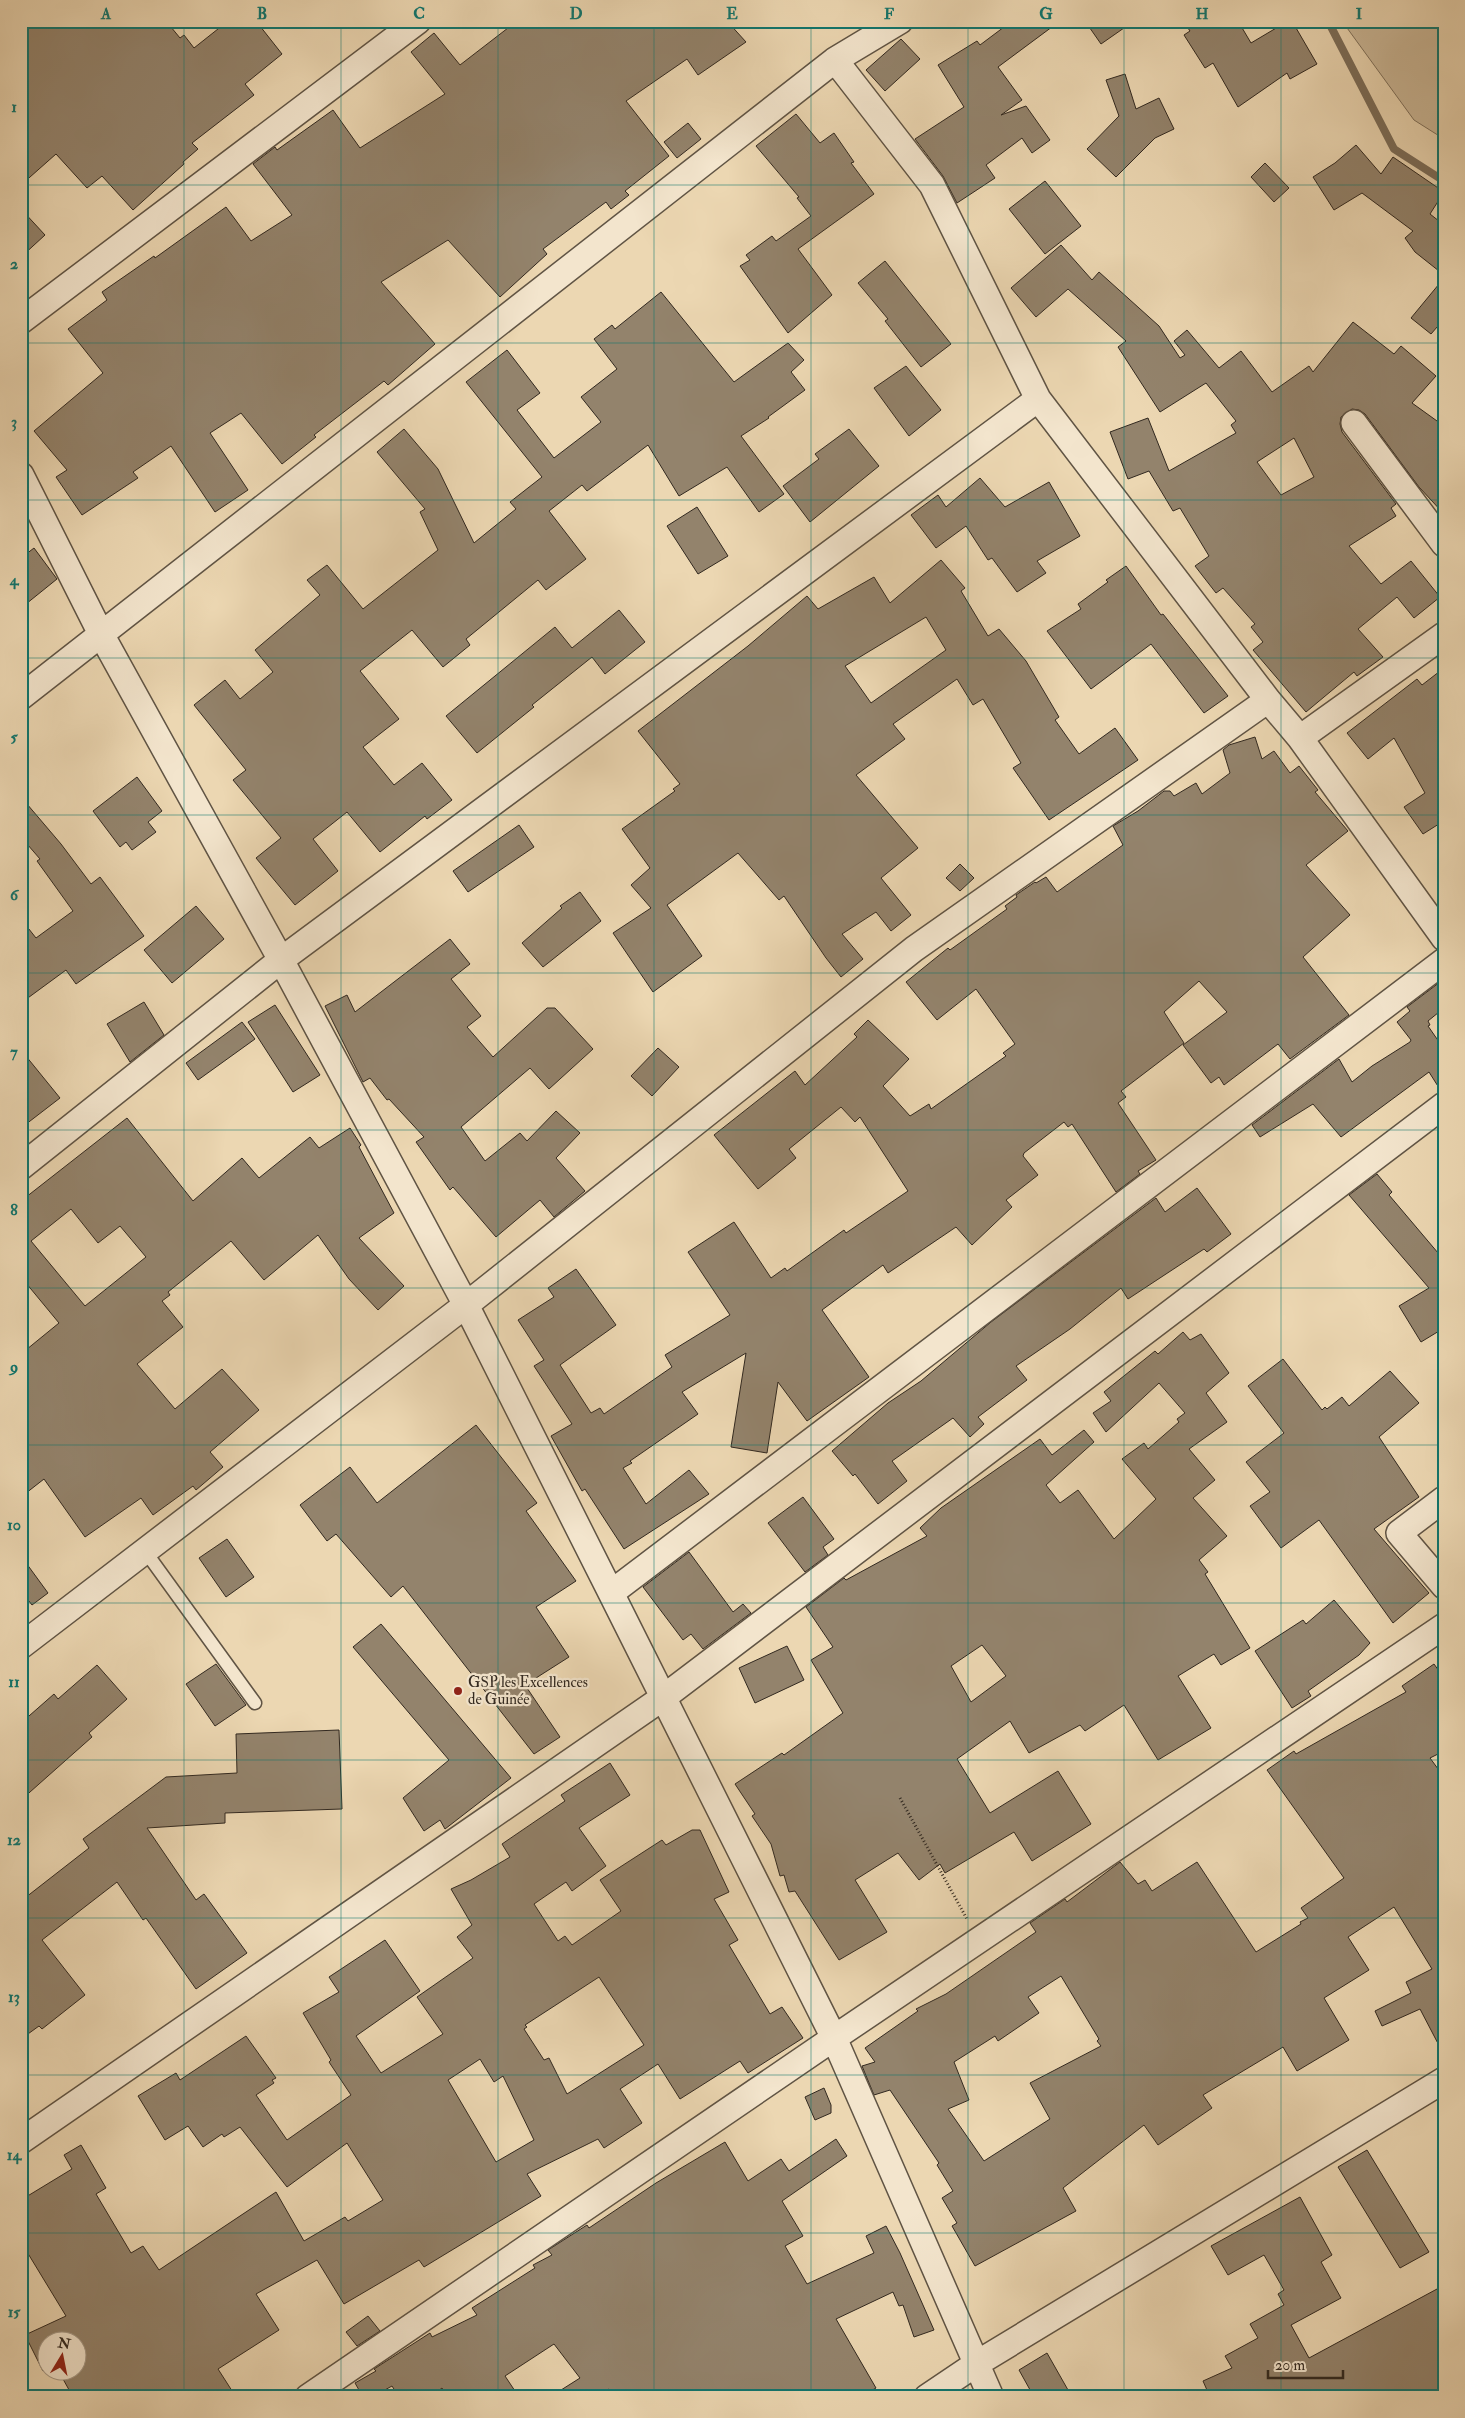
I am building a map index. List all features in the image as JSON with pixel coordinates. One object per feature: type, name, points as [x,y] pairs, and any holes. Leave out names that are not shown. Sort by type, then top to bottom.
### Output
[{"type":"street","points":[[21,321],[418,21]]},
{"type":"street","points":[[21,697],[835,60],[900,21]]},
{"type":"street","points":[[835,60],[932,184],[1038,399],[1268,700],[1300,738],[1444,938]]},
{"type":"street","points":[[21,1167],[282,960],[1038,399]]},
{"type":"street","points":[[1354,423],[1444,544]]},
{"type":"street","points":[[21,475],[101,634],[282,960],[466,1305],[664,1697],[834,2038],[991,2397]]},
{"type":"street","points":[[1300,738],[1444,635]]},
{"type":"street","points":[[21,1646],[466,1305],[914,949],[1268,700]]},
{"type":"street","points":[[611,1593],[1444,961]]},
{"type":"street","points":[[21,2141],[664,1697],[1444,1105]]},
{"type":"street","points":[[1444,1499],[1399,1533],[1444,1586]]},
{"type":"street","points":[[308,2397],[978,1940],[1444,1626]]},
{"type":"street","points":[[927,2397],[976,2364],[1444,2080]]},
{"type":"lane","points":[[145,1551],[255,1704]]},
{"type":"path","points":[[900,1798],[978,1940]]},
{"type":"shaded area","points":[[1342,21],[1444,21],[1444,139],[1414,120]]},
{"type":"building","points":[[21,21],[166,21],[180,38],[184,35],[194,48],[228,21],[256,21],[282,54],[245,84],[254,95],[192,143],[198,149],[133,210],[102,176],[87,188],[56,154],[21,185]]},
{"type":"building","points":[[517,21],[727,21],[746,42],[698,75],[687,59],[626,101],[669,156],[625,191],[629,195],[611,209],[606,202],[543,249],[547,254],[500,297],[448,240],[381,282],[435,344],[388,385],[384,381],[314,435],[316,437],[282,464],[241,413],[210,433],[248,490],[215,512],[171,446],[133,472],[138,478],[82,515],[56,477],[67,470],[34,431],[103,373],[68,329],[107,300],[102,292],[154,256],[155,258],[226,207],[251,241],[292,215],[253,164],[275,147],[277,150],[333,110],[360,148],[445,94],[411,52],[434,33],[460,65]]},
{"type":"building","points":[[1012,21],[1060,21],[998,67],[1022,100],[1001,115],[1026,106],[1050,140],[1032,153],[1022,138],[986,165],[995,178],[957,203],[943,176],[915,139],[964,107],[938,65],[977,41],[980,45]]},
{"type":"building","points":[[1085,21],[1134,21],[1101,44]]},
{"type":"building","points":[[1183,21],[1238,21],[1251,43],[1288,21],[1292,21],[1317,64],[1290,79],[1287,73],[1238,107],[1213,63],[1205,68],[1184,35],[1190,31]]},
{"type":"building","points":[[901,39],[920,59],[885,91],[866,70]]},
{"type":"building","points":[[1125,74],[1136,109],[1159,98],[1174,129],[1155,138],[1116,177],[1087,149],[1119,116],[1106,80]]},
{"type":"building","points":[[796,114],[820,143],[834,133],[854,162],[851,163],[874,194],[798,249],[832,295],[788,333],[740,266],[750,260],[746,255],[772,236],[776,241],[811,216],[797,198],[799,197],[756,146]]},
{"type":"building","points":[[688,123],[701,139],[677,158],[664,142]]},
{"type":"building","points":[[1356,145],[1381,174],[1393,157],[1444,192],[1430,214],[1444,225],[1444,275],[1415,252],[1405,238],[1413,231],[1362,193],[1334,210],[1313,177],[1335,163]]},
{"type":"building","points":[[1265,163],[1289,188],[1274,202],[1251,177]]},
{"type":"building","points":[[1045,181],[1081,226],[1045,254],[1009,209]]},
{"type":"building","points":[[21,209],[45,235],[21,257]]},
{"type":"building","points":[[1061,245],[1092,280],[1099,272],[1159,326],[1180,358],[1185,355],[1174,341],[1187,330],[1219,368],[1241,351],[1272,392],[1309,366],[1313,372],[1353,322],[1394,354],[1401,346],[1436,376],[1412,403],[1444,426],[1444,514],[1419,487],[1365,414],[1359,410],[1352,409],[1341,417],[1342,432],[1396,504],[1391,508],[1396,516],[1349,546],[1381,584],[1411,561],[1440,597],[1414,618],[1397,597],[1358,629],[1383,657],[1357,676],[1354,672],[1306,712],[1253,650],[1263,642],[1251,627],[1255,624],[1223,588],[1216,593],[1195,566],[1209,556],[1180,508],[1173,511],[1149,471],[1128,479],[1110,432],[1148,418],[1169,471],[1236,433],[1231,425],[1236,421],[1206,383],[1160,412],[1118,347],[1126,341],[1068,289],[1036,317],[1011,288]],"holes":[[[1294,438],[1314,477],[1281,495],[1257,462]]]},
{"type":"building","points":[[885,261],[951,344],[921,367],[885,321],[888,319],[858,283]]},
{"type":"building","points":[[1444,278],[1444,319],[1431,334],[1411,318]]},
{"type":"building","points":[[661,292],[734,382],[788,343],[804,360],[791,372],[805,390],[769,418],[741,436],[784,494],[759,512],[727,467],[679,496],[648,445],[587,491],[582,485],[549,511],[586,559],[546,590],[538,580],[466,639],[470,645],[443,667],[412,630],[360,671],[399,719],[363,747],[394,785],[422,763],[452,800],[427,819],[425,816],[380,852],[347,812],[313,839],[338,871],[295,905],[256,858],[281,838],[233,780],[246,770],[194,705],[225,680],[240,699],[273,672],[255,650],[320,595],[307,580],[327,565],[363,609],[438,550],[420,512],[425,509],[377,452],[404,429],[438,469],[474,543],[516,509],[510,502],[542,477],[466,382],[507,350],[540,393],[517,410],[554,458],[601,422],[581,397],[617,369],[594,339],[612,325],[615,329]]},
{"type":"building","points":[[906,366],[941,410],[909,436],[874,388]]},
{"type":"building","points":[[849,429],[879,466],[810,522],[783,486],[819,459],[815,454]]},
{"type":"building","points":[[980,478],[1005,507],[1049,482],[1080,536],[1037,561],[1046,573],[1017,592],[992,558],[988,560],[966,526],[936,548],[911,515],[938,495],[946,507]]},
{"type":"building","points":[[697,507],[728,556],[698,574],[667,526]]},
{"type":"building","points":[[34,548],[57,579],[21,608],[21,558]]},
{"type":"building","points":[[941,560],[965,588],[961,591],[988,636],[999,629],[1026,661],[1059,717],[1055,720],[1079,754],[1115,728],[1138,760],[1049,820],[1013,768],[1021,763],[983,699],[973,705],[957,679],[893,724],[905,739],[856,775],[918,848],[881,878],[911,915],[891,931],[876,912],[842,934],[863,959],[841,977],[784,896],[779,900],[738,853],[667,905],[702,956],[653,992],[613,933],[651,908],[631,885],[650,868],[622,829],[675,791],[673,789],[680,784],[638,731],[748,646],[807,596],[818,609],[874,577],[890,603]],"holes":[[[926,617],[946,650],[871,703],[845,666]]]},
{"type":"building","points":[[1126,566],[1161,615],[1163,614],[1228,696],[1204,713],[1151,644],[1091,689],[1047,631],[1081,609],[1078,604]]},
{"type":"building","points":[[619,610],[645,642],[605,674],[592,657],[532,705],[534,707],[477,753],[446,716],[555,627],[572,648]]},
{"type":"building","points":[[1444,668],[1444,826],[1442,822],[1423,834],[1404,807],[1425,793],[1394,738],[1368,759],[1347,733],[1417,679],[1422,685]]},
{"type":"building","points":[[1255,737],[1262,759],[1274,751],[1290,773],[1299,766],[1318,790],[1315,792],[1348,831],[1306,865],[1350,915],[1303,957],[1349,1015],[1290,1059],[1278,1044],[1224,1085],[1219,1077],[1211,1083],[1183,1045],[1227,1012],[1199,981],[1164,1012],[1184,1043],[1121,1091],[1126,1097],[1118,1103],[1156,1160],[1138,1171],[1140,1174],[1116,1192],[1072,1124],[1068,1127],[1064,1122],[1024,1153],[1023,1156],[1038,1175],[1006,1200],[1012,1207],[972,1245],[956,1227],[888,1273],[883,1265],[822,1310],[869,1377],[807,1421],[778,1382],[767,1453],[731,1447],[746,1353],[682,1392],[698,1414],[630,1461],[632,1463],[623,1468],[646,1504],[689,1470],[709,1494],[624,1549],[585,1489],[582,1491],[551,1436],[572,1424],[534,1366],[544,1360],[518,1320],[554,1297],[548,1288],[576,1269],[616,1325],[560,1365],[591,1413],[600,1408],[604,1414],[672,1367],[665,1355],[730,1315],[688,1252],[734,1222],[771,1278],[785,1268],[787,1271],[844,1230],[846,1233],[908,1191],[860,1117],[855,1122],[841,1107],[789,1149],[796,1158],[758,1189],[714,1135],[795,1071],[805,1085],[857,1037],[854,1034],[868,1020],[909,1059],[883,1086],[910,1116],[929,1104],[931,1109],[1006,1056],[1003,1053],[1015,1044],[976,989],[937,1020],[906,982],[948,948],[950,950],[1007,909],[1005,906],[1017,897],[1016,895],[1035,882],[1046,877],[1057,892],[1123,845],[1113,826],[1138,811],[1164,791],[1170,791],[1174,796],[1196,783],[1202,794],[1230,773],[1223,750],[1229,745]]},
{"type":"building","points":[[137,777],[162,811],[148,822],[156,832],[132,850],[126,842],[120,847],[93,811]]},
{"type":"building","points":[[21,797],[61,844],[91,884],[100,877],[144,936],[76,984],[66,970],[21,1003],[21,919],[36,938],[73,911],[37,861],[40,859],[21,837]]},
{"type":"building","points":[[519,825],[534,847],[468,892],[453,871]]},
{"type":"building","points":[[960,864],[974,878],[960,891],[946,878]]},
{"type":"building","points":[[580,892],[601,921],[543,967],[522,943],[562,908],[560,906]]},
{"type":"building","points":[[196,906],[224,939],[172,983],[144,950]]},
{"type":"building","points":[[450,939],[470,964],[451,979],[481,1016],[467,1027],[493,1057],[547,1008],[555,1008],[593,1049],[549,1089],[530,1068],[461,1127],[485,1161],[520,1133],[527,1141],[556,1111],[580,1133],[556,1158],[585,1191],[554,1217],[540,1200],[496,1237],[453,1187],[450,1190],[416,1142],[424,1137],[389,1099],[387,1100],[370,1078],[363,1082],[325,1006],[347,995],[355,1012]]},
{"type":"building","points":[[1444,979],[1444,1008],[1428,1021],[1430,1025],[1428,1026],[1444,1049],[1444,1091],[1441,1091],[1429,1072],[1341,1137],[1313,1104],[1260,1137],[1252,1125],[1339,1059],[1352,1082],[1372,1066],[1410,1042],[1411,1040],[1397,1022],[1410,1011],[1407,1007]]},
{"type":"building","points":[[144,1002],[164,1035],[130,1062],[107,1024]]},
{"type":"building","points":[[275,1005],[320,1075],[293,1092],[248,1022]]},
{"type":"building","points":[[242,1022],[255,1039],[198,1080],[186,1063]]},
{"type":"building","points":[[658,1048],[679,1067],[652,1096],[631,1076]]},
{"type":"building","points":[[21,1050],[60,1098],[21,1128]]},
{"type":"building","points":[[127,1118],[193,1201],[242,1158],[259,1178],[310,1137],[319,1148],[350,1128],[361,1145],[359,1147],[394,1213],[359,1238],[404,1286],[378,1310],[349,1279],[318,1235],[264,1280],[231,1241],[168,1292],[170,1295],[162,1301],[183,1327],[137,1364],[175,1409],[222,1369],[259,1410],[210,1452],[223,1467],[196,1490],[193,1486],[153,1515],[141,1498],[85,1537],[44,1479],[21,1497],[21,1354],[59,1323],[21,1277],[21,1201]],"holes":[[[71,1209],[98,1243],[120,1226],[146,1257],[85,1306],[31,1241]]]},
{"type":"building","points":[[1377,1174],[1392,1192],[1389,1195],[1444,1260],[1444,1328],[1421,1342],[1399,1306],[1429,1288],[1349,1195]]},
{"type":"building","points":[[1197,1188],[1231,1234],[1207,1252],[1204,1249],[1128,1299],[1121,1288],[1070,1329],[1016,1366],[1027,1380],[978,1417],[984,1424],[970,1437],[953,1418],[892,1461],[907,1481],[878,1504],[855,1474],[853,1476],[832,1451],[888,1403],[921,1381],[991,1322],[1156,1198],[1165,1212]]},
{"type":"building","points":[[1183,1332],[1190,1340],[1201,1334],[1229,1373],[1206,1393],[1227,1422],[1189,1449],[1215,1480],[1193,1498],[1227,1536],[1199,1560],[1208,1572],[1205,1574],[1250,1648],[1221,1665],[1214,1654],[1178,1676],[1211,1728],[1158,1760],[1124,1705],[1085,1731],[1080,1725],[1029,1753],[1010,1721],[957,1759],[990,1813],[1058,1771],[1091,1824],[1032,1861],[1014,1832],[945,1873],[940,1864],[919,1880],[898,1853],[855,1880],[887,1932],[839,1960],[795,1891],[789,1892],[784,1875],[780,1876],[771,1844],[752,1816],[755,1814],[735,1784],[782,1753],[784,1755],[843,1713],[811,1660],[833,1647],[806,1607],[844,1578],[846,1580],[927,1536],[920,1528],[941,1508],[1040,1439],[1052,1455],[1084,1430],[1094,1442],[1046,1485],[1060,1503],[1078,1490],[1114,1539],[1156,1499],[1122,1459],[1144,1443],[1148,1449],[1179,1422],[1177,1419],[1185,1413],[1159,1383],[1106,1432],[1093,1413],[1111,1401],[1104,1392],[1155,1351],[1158,1354]],"holes":[[[982,1645],[1006,1676],[971,1702],[951,1666]]]},
{"type":"building","points":[[1283,1359],[1322,1410],[1325,1407],[1327,1409],[1342,1397],[1349,1406],[1390,1371],[1419,1403],[1379,1437],[1419,1497],[1374,1529],[1429,1593],[1393,1623],[1319,1520],[1281,1548],[1250,1506],[1270,1492],[1246,1462],[1284,1433],[1248,1386]]},
{"type":"building","points":[[476,1425],[537,1503],[526,1511],[576,1581],[536,1607],[569,1657],[525,1685],[560,1737],[534,1754],[403,1586],[391,1597],[336,1534],[327,1541],[300,1505],[350,1467],[377,1503]]},
{"type":"building","points":[[803,1497],[834,1539],[823,1547],[828,1555],[805,1572],[768,1523]]},
{"type":"building","points":[[227,1539],[254,1577],[226,1597],[199,1558]]},
{"type":"building","points":[[689,1552],[733,1612],[743,1604],[751,1613],[703,1649],[691,1634],[683,1640],[643,1587]]},
{"type":"building","points":[[21,1556],[48,1593],[32,1605],[21,1591]]},
{"type":"building","points":[[1334,1600],[1370,1643],[1359,1655],[1308,1691],[1311,1696],[1292,1708],[1255,1651],[1303,1620],[1306,1624]]},
{"type":"building","points":[[381,1624],[511,1778],[445,1829],[440,1820],[424,1831],[403,1798],[449,1760],[353,1647]]},
{"type":"building","points":[[787,1646],[804,1680],[755,1703],[739,1668]]},
{"type":"building","points":[[216,1664],[246,1705],[215,1726],[186,1684]]},
{"type":"building","points":[[1434,1664],[1444,1678],[1444,1751],[1430,1758],[1444,1777],[1444,2055],[1420,2009],[1382,2026],[1375,2011],[1411,1993],[1406,1982],[1432,1969],[1394,1907],[1348,1937],[1369,1970],[1324,1998],[1349,2040],[1297,2071],[1283,2047],[1203,2095],[1212,2108],[1158,2145],[1144,2125],[1063,2188],[1076,2211],[975,2266],[952,2226],[957,2223],[942,2198],[953,2191],[937,2165],[939,2163],[890,2090],[874,2095],[862,2066],[875,2062],[865,2048],[918,2011],[916,2009],[946,1994],[1036,1932],[1030,1923],[1065,1899],[1067,1902],[1120,1862],[1138,1884],[1145,1880],[1152,1891],[1197,1862],[1256,1952],[1301,1924],[1300,1922],[1308,1918],[1301,1908],[1344,1878],[1267,1770],[1294,1751],[1296,1754],[1406,1692],[1402,1686]],"holes":[[[1061,1976],[1099,2039],[1097,2041],[1101,2046],[1030,2083],[1050,2119],[984,2161],[948,2109],[969,2100],[954,2062],[995,2036],[998,2041],[1039,2013],[1028,1997]]]},
{"type":"building","points":[[97,1665],[127,1699],[89,1733],[92,1737],[21,1800],[21,1723],[54,1694],[58,1699]]},
{"type":"building","points":[[339,1730],[342,1809],[225,1813],[225,1823],[147,1828],[196,1900],[204,1894],[247,1953],[196,1989],[146,1918],[143,1920],[117,1882],[42,1940],[85,1995],[42,2029],[39,2026],[21,2039],[21,1901],[89,1848],[83,1839],[166,1777],[237,1773],[236,1734]]},
{"type":"building","points":[[610,1763],[630,1795],[579,1828],[606,1866],[572,1891],[566,1882],[534,1904],[558,1941],[565,1936],[572,1945],[621,1911],[600,1880],[662,1840],[666,1845],[692,1830],[700,1830],[729,1892],[714,1899],[738,1940],[729,1945],[770,2014],[782,2007],[803,2038],[748,2073],[740,2061],[680,2099],[658,2064],[620,2089],[642,2123],[604,2148],[598,2139],[527,2174],[541,2196],[424,2267],[419,2260],[344,2304],[317,2260],[256,2294],[279,2330],[218,2369],[236,2397],[73,2397],[64,2380],[88,2380],[88,2330],[38,2330],[38,2361],[25,2335],[66,2316],[21,2242],[21,2200],[72,2169],[64,2155],[81,2145],[106,2188],[96,2194],[131,2253],[143,2246],[159,2270],[276,2192],[304,2241],[345,2217],[348,2221],[383,2200],[347,2143],[287,2187],[240,2127],[224,2137],[222,2134],[203,2147],[188,2126],[165,2140],[138,2096],[176,2073],[180,2080],[246,2036],[276,2078],[272,2080],[274,2083],[256,2095],[287,2140],[351,2095],[329,2062],[331,2060],[303,2013],[339,1992],[329,1977],[385,1940],[420,1991],[356,2036],[381,2073],[443,2034],[417,1997],[473,1958],[457,1937],[472,1925],[451,1889],[471,1880],[510,1857],[502,1844],[565,1801],[561,1795]],"holes":[[[599,1977],[644,2045],[567,2094],[549,2058],[544,2060],[524,2029],[527,2027],[525,2025]],[[480,2059],[494,2082],[503,2076],[534,2140],[496,2162],[448,2080]]]},
{"type":"building","points":[[824,2088],[831,2105],[831,2113],[815,2120],[805,2097]]},
{"type":"building","points":[[836,2139],[847,2156],[782,2201],[803,2236],[785,2246],[807,2284],[874,2253],[866,2236],[886,2226],[934,2330],[914,2337],[903,2305],[899,2306],[893,2292],[836,2319],[876,2388],[860,2397],[614,2397],[609,2389],[597,2397],[550,2397],[580,2378],[554,2344],[505,2376],[519,2397],[448,2397],[442,2388],[430,2397],[399,2397],[392,2386],[372,2397],[363,2397],[355,2383],[376,2371],[374,2369],[430,2333],[432,2337],[477,2315],[472,2308],[535,2268],[533,2265],[552,2255],[548,2250],[587,2225],[589,2228],[656,2183],[725,2142],[748,2181],[781,2159],[789,2171]]},
{"type":"building","points":[[1367,2150],[1429,2252],[1400,2268],[1338,2167]]},
{"type":"building","points":[[1300,2197],[1332,2255],[1321,2262],[1341,2298],[1291,2325],[1309,2358],[1437,2289],[1444,2301],[1444,2397],[1210,2397],[1203,2381],[1232,2368],[1225,2356],[1258,2338],[1250,2324],[1284,2305],[1278,2294],[1284,2290],[1264,2255],[1228,2275],[1211,2246]]},
{"type":"building","points":[[368,2316],[380,2331],[357,2346],[346,2332]]},
{"type":"building","points":[[1047,2353],[1072,2397],[1034,2397],[1019,2370]]},
{"type":"waterway","points":[[1328,21],[1394,149],[1444,181]]},
{"type":"place","name":"GSP les Excellences de Guinée","points":[[458,1691]]}]
